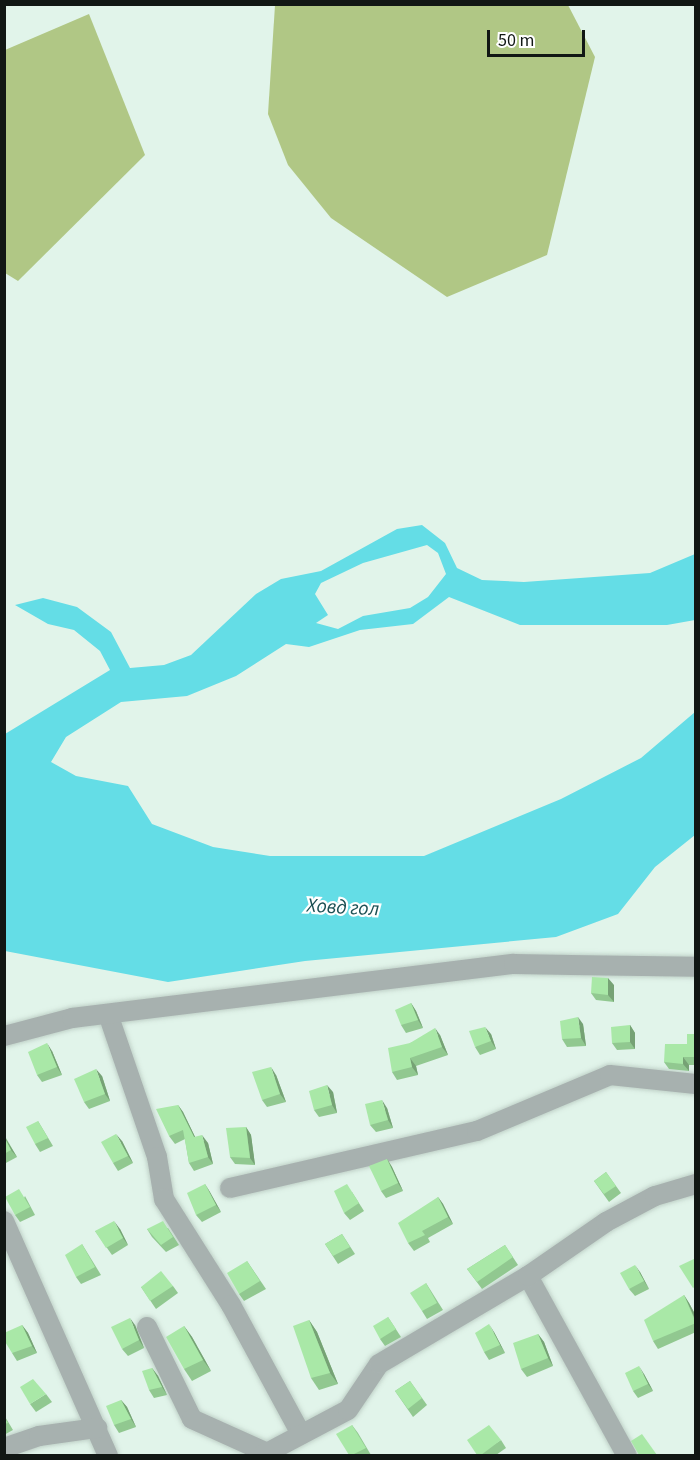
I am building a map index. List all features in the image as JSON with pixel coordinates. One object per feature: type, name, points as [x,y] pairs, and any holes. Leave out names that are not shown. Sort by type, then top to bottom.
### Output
[{"type":"street","points":[[4,1036],[108,1014],[514,964],[696,967]]},
{"type":"street","points":[[108,1014],[157,1157],[164,1198],[231,1305],[301,1434]]},
{"type":"street","points":[[230,1188],[477,1131],[610,1075],[696,1084]]},
{"type":"street","points":[[147,1328],[192,1419],[263,1454],[348,1410],[379,1364],[528,1276],[606,1222],[655,1196],[696,1184]]},
{"type":"street","points":[[4,1221],[108,1455]]},
{"type":"street","points":[[528,1276],[627,1455]]},
{"type":"street","points":[[4,1448],[39,1436],[97,1428]]},
{"type":"green space","points":[[275,5],[568,5],[595,57],[547,255],[447,297],[331,218],[288,165],[268,114]]},
{"type":"green space","points":[[89,14],[145,155],[18,281],[5,273],[5,50]]},
{"type":"water","name":"Ховд гол","points":[[422,525],[445,543],[457,568],[482,580],[524,582],[650,573],[695,554],[695,620],[667,625],[520,625],[449,597],[413,624],[360,630],[309,647],[286,644],[236,676],[187,696],[121,702],[66,737],[51,762],[76,776],[128,786],[152,824],[213,847],[270,856],[424,856],[561,799],[641,758],[695,712],[695,835],[655,867],[618,914],[556,937],[305,961],[168,982],[5,951],[5,734],[110,670],[100,651],[74,630],[48,624],[15,605],[43,598],[77,607],[111,632],[130,668],[164,665],[191,655],[256,594],[281,579],[321,571],[397,529]],"holes":[[[427,545],[438,553],[446,574],[428,597],[410,608],[363,616],[338,629],[316,623],[328,615],[315,594],[321,583],[363,563]]]},
{"type":"building","points":[[592,977],[608,978],[608,995],[591,993]]},
{"type":"building","points":[[411,1003],[418,1020],[401,1025],[395,1010]]},
{"type":"building","points":[[578,1017],[581,1038],[562,1039],[560,1021]]},
{"type":"building","points":[[630,1025],[630,1042],[612,1043],[611,1027]]},
{"type":"building","points":[[485,1027],[491,1041],[475,1047],[469,1031]]},
{"type":"building","points":[[435,1028],[442,1047],[410,1058],[412,1067],[392,1072],[388,1048],[410,1043]]},
{"type":"building","points":[[687,1034],[696,1034],[696,1057],[683,1057],[683,1064],[664,1062],[665,1044],[687,1044]]},
{"type":"building","points":[[47,1043],[57,1067],[37,1075],[28,1052]]},
{"type":"building","points":[[271,1067],[280,1094],[262,1100],[252,1072]]},
{"type":"building","points":[[96,1069],[105,1094],[84,1102],[74,1079]]},
{"type":"building","points":[[327,1085],[332,1105],[314,1110],[309,1091]]},
{"type":"building","points":[[382,1100],[388,1120],[370,1125],[365,1104]]},
{"type":"building","points":[[178,1105],[194,1137],[202,1135],[208,1157],[189,1163],[183,1130],[169,1136],[156,1109]]},
{"type":"building","points":[[38,1121],[48,1138],[35,1144],[26,1127]]},
{"type":"building","points":[[246,1127],[250,1158],[230,1157],[226,1128]]},
{"type":"building","points":[[116,1134],[128,1156],[113,1163],[101,1142]]},
{"type":"building","points":[[4,1137],[11,1150],[4,1154]]},
{"type":"building","points":[[387,1159],[398,1183],[381,1191],[369,1166]]},
{"type":"building","points":[[606,1172],[616,1186],[604,1194],[594,1181]]},
{"type":"building","points":[[205,1184],[216,1205],[196,1215],[187,1193]]},
{"type":"building","points":[[347,1184],[359,1203],[344,1213],[334,1191]]},
{"type":"building","points":[[19,1189],[30,1207],[15,1215],[5,1197]]},
{"type":"building","points":[[438,1197],[448,1217],[422,1231],[425,1235],[408,1243],[398,1223]]},
{"type":"building","points":[[114,1221],[123,1238],[106,1248],[95,1231]]},
{"type":"building","points":[[163,1221],[173,1237],[161,1245],[147,1229]]},
{"type":"building","points":[[342,1234],[350,1247],[333,1256],[325,1244]]},
{"type":"building","points":[[82,1244],[95,1267],[76,1277],[65,1255]]},
{"type":"building","points":[[505,1245],[513,1257],[477,1282],[467,1269]]},
{"type":"building","points":[[696,1258],[696,1286],[693,1288],[679,1266]]},
{"type":"building","points":[[247,1261],[260,1281],[239,1294],[227,1273]]},
{"type":"building","points":[[635,1265],[644,1281],[629,1289],[620,1273]]},
{"type":"building","points":[[161,1271],[173,1286],[150,1301],[141,1287]]},
{"type":"building","points":[[426,1283],[437,1303],[422,1311],[410,1293]]},
{"type":"building","points":[[684,1295],[696,1323],[653,1341],[644,1320]]},
{"type":"building","points":[[388,1317],[396,1329],[380,1339],[373,1326]]},
{"type":"building","points":[[130,1318],[139,1340],[122,1349],[111,1327]]},
{"type":"building","points":[[309,1320],[330,1373],[311,1378],[293,1326]]},
{"type":"building","points":[[489,1324],[500,1345],[484,1352],[475,1333]]},
{"type":"building","points":[[22,1325],[32,1346],[12,1353],[4,1340],[4,1333]]},
{"type":"building","points":[[184,1326],[203,1360],[184,1369],[166,1337]]},
{"type":"building","points":[[538,1334],[548,1358],[521,1369],[513,1343]]},
{"type":"building","points":[[639,1366],[648,1384],[633,1391],[625,1373]]},
{"type":"building","points":[[152,1368],[162,1387],[149,1390],[142,1371]]},
{"type":"building","points":[[33,1379],[46,1394],[30,1404],[20,1387]]},
{"type":"building","points":[[410,1381],[422,1398],[408,1409],[395,1391]]},
{"type":"building","points":[[121,1400],[131,1419],[114,1425],[106,1406]]},
{"type":"building","points":[[352,1425],[366,1448],[349,1455],[336,1434]]},
{"type":"building","points":[[489,1425],[501,1440],[481,1455],[477,1455],[467,1440]]},
{"type":"building","points":[[642,1434],[657,1455],[639,1455],[631,1441]]}]
